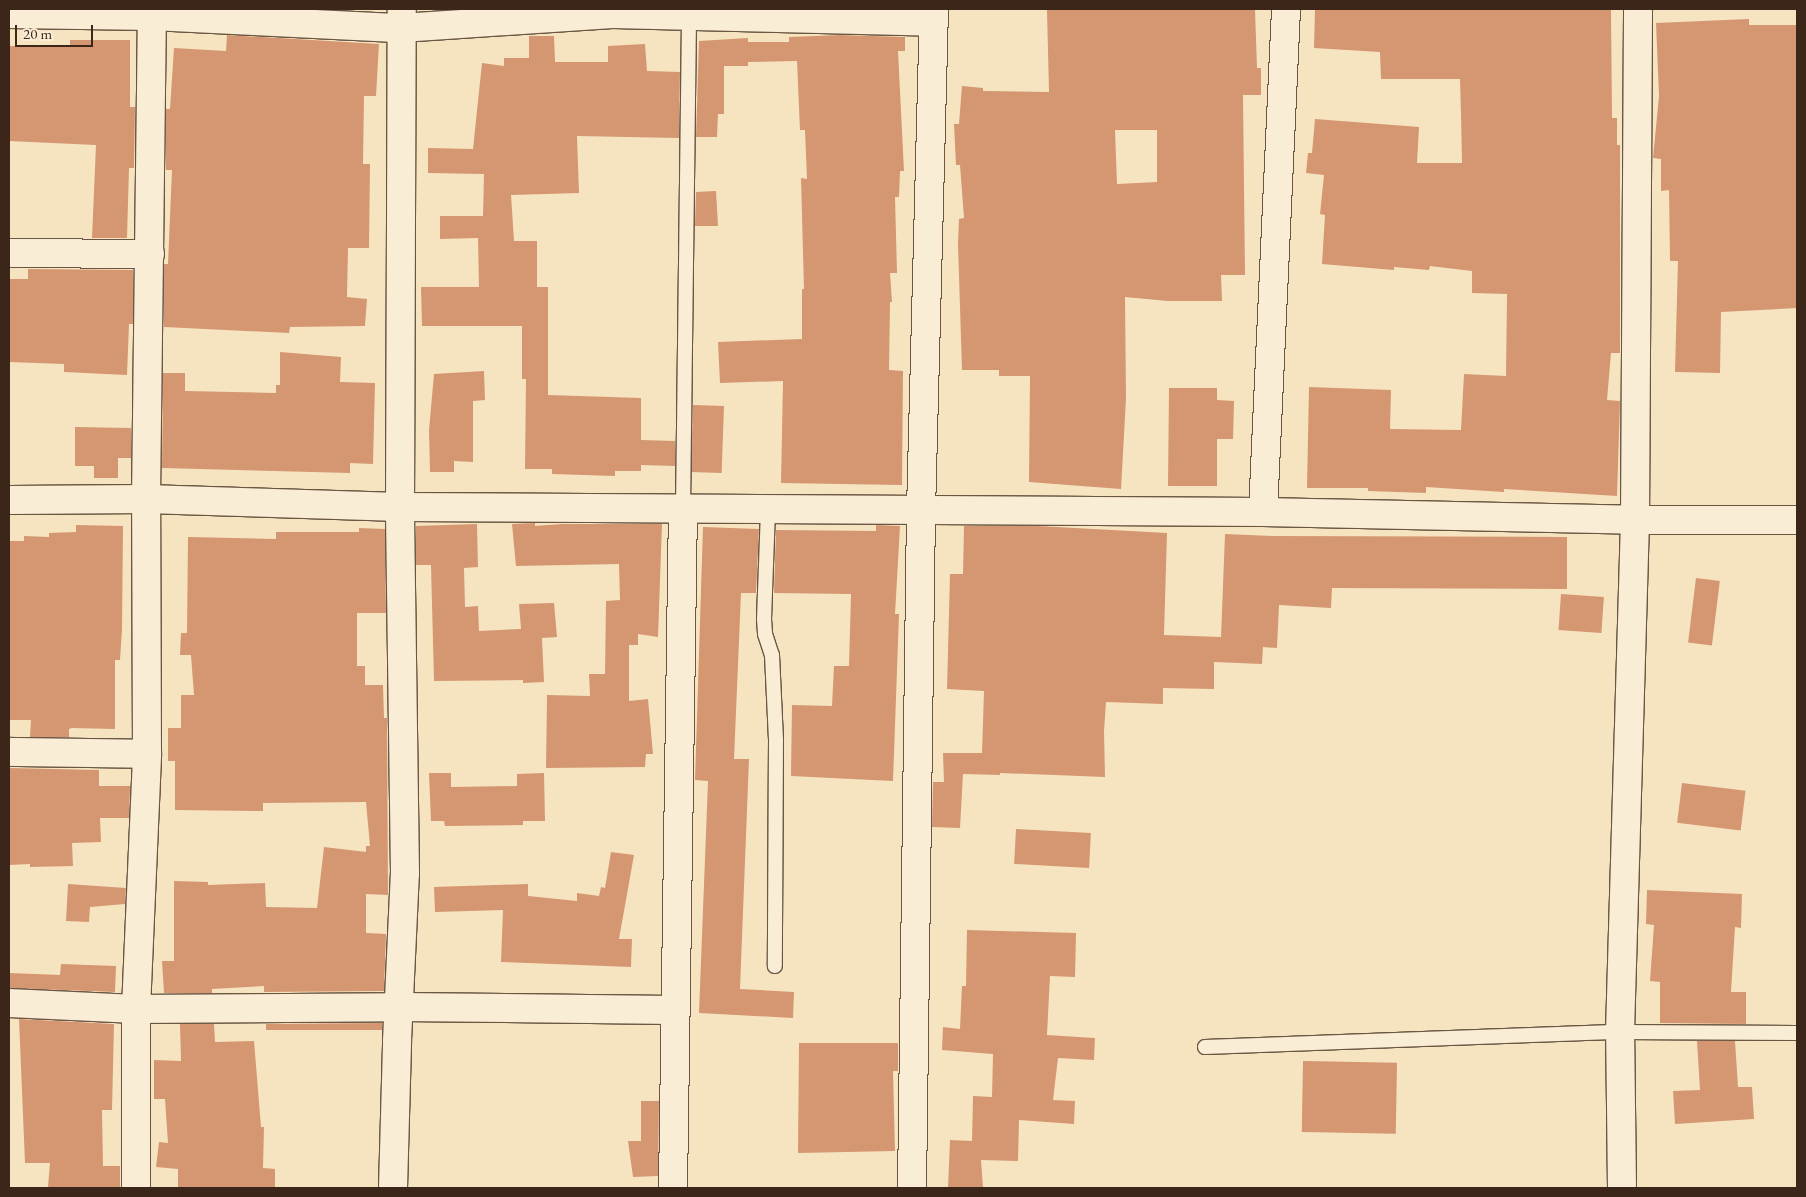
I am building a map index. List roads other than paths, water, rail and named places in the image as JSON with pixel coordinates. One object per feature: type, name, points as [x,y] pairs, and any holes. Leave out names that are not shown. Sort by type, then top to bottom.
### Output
[{"type":"street","points":[[1263,512],[1286,9]]},
{"type":"street","points":[[1622,1188],[1620,1032],[1635,520],[1638,9]]},
{"type":"street","points":[[136,1188],[136,1009],[147,754],[146,499],[152,12]]},
{"type":"street","points":[[9,14],[152,12],[402,18],[639,12],[689,17],[934,15],[921,511],[912,1188]]},
{"type":"street","points":[[393,1188],[405,873],[400,507],[402,18]]},
{"type":"street","points":[[9,253],[150,254]]},
{"type":"street","points":[[9,500],[146,499],[400,507],[1263,512],[1635,520],[1797,520]]},
{"type":"street","points":[[673,1188],[674,1010],[683,509]]},
{"type":"street","points":[[9,752],[147,754]]},
{"type":"street","points":[[9,1003],[136,1009],[399,1007],[674,1010]]},
{"type":"lane","points":[[683,509],[689,17]]},
{"type":"lane","points":[[768,510],[764,619],[765,634],[772,655],[776,740],[775,966]]},
{"type":"lane","points":[[1205,1047],[1620,1032],[1797,1033]]}]
